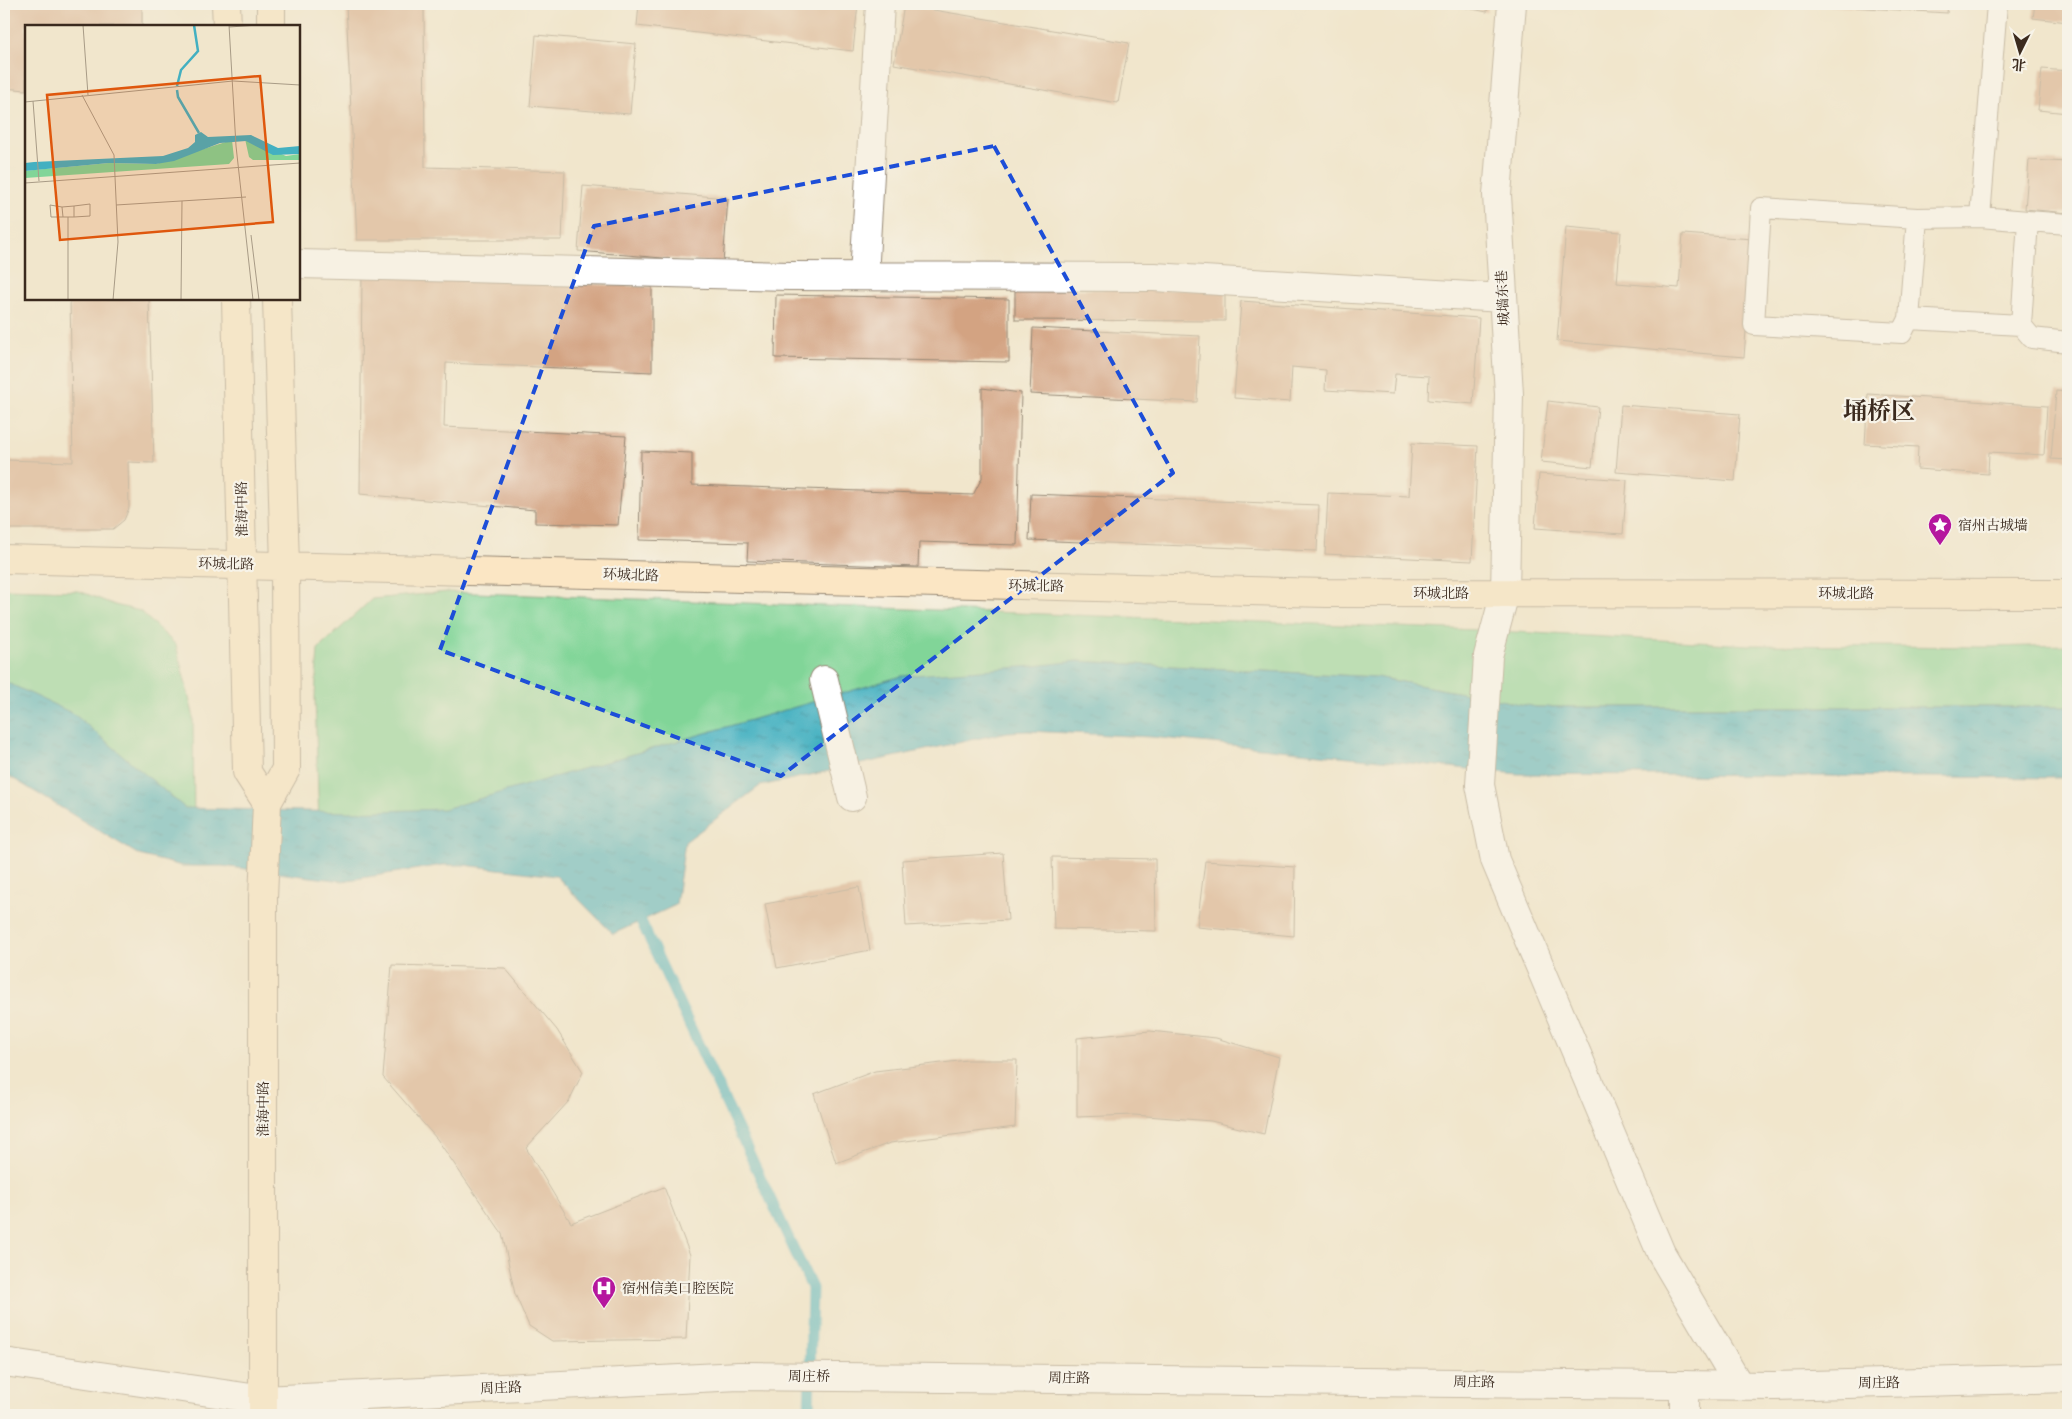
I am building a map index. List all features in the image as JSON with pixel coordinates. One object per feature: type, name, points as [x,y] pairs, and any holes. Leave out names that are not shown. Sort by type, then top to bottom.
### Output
[{"type":"main road","points":[[226,4],[227,25]]},
{"type":"main road","points":[[271,4],[271,25]]},
{"type":"main road","name":"淮海中路","points":[[236,300],[244,565],[247,772],[267,803]]},
{"type":"main road","name":"淮海中路","points":[[264,1408],[263,898],[267,803],[286,769],[285,565],[278,300]]},
{"type":"main road","name":"环城北路","points":[[4,559],[1327,593],[2068,594]]},
{"type":"street","points":[[864,276],[880,4]]},
{"type":"street","name":"城墙东巷","points":[[1512,4],[1497,195],[1509,394],[1504,593],[1488,656],[1480,785],[1495,860],[1661,1253],[1739,1385]]},
{"type":"street","points":[[300,264],[864,276],[1154,277],[1504,298]]},
{"type":"street","points":[[824,680],[852,797]]},
{"type":"street","name":"周庄路","points":[[4,1362],[264,1408],[739,1376]]},
{"type":"street","name":"周庄桥","points":[[739,1376],[880,1376]]},
{"type":"street","name":"周庄路","points":[[880,1376],[1739,1385],[2068,1378]]},
{"type":"street","points":[[1684,1384],[1684,1415]]},
{"type":"lane","points":[[1980,217],[1997,4]]},
{"type":"lane","points":[[1917,218],[1909,319],[1902,333],[1754,325],[1761,208],[1917,218],[1980,217],[2068,224]]},
{"type":"lane","points":[[2028,221],[2021,325],[2032,338],[2068,342]]},
{"type":"lane","points":[[1909,319],[2021,325]]},
{"type":"highlighted area","points":[[994,146],[1173,473],[781,776],[440,650],[594,226]]},
{"type":"green space","points":[[4,589],[79,591],[115,605],[140,611],[176,645],[193,714],[194,826],[4,693]]},
{"type":"green space","points":[[447,592],[1479,630],[1750,645],[1992,647],[2068,645],[2068,707],[1536,707],[1376,677],[1077,661],[392,827],[319,826],[315,697],[318,649],[372,599]]},
{"type":"water","points":[[1077,661],[1376,677],[1536,707],[2068,707],[2068,778],[1518,774],[1151,737],[1028,731],[1008,732],[760,786],[685,842],[676,905],[613,934],[556,876],[464,865],[443,865],[343,881],[222,866],[182,866],[139,855],[4,773],[4,681],[74,714],[185,808],[348,812],[444,809],[902,676]]},
{"type":"building","points":[[4,4],[142,4],[142,25],[25,25],[25,90],[4,88]]},
{"type":"building","points":[[346,4],[424,4],[425,167],[565,171],[562,240],[357,240]]},
{"type":"building","points":[[639,4],[858,4],[853,51],[637,26]]},
{"type":"building","points":[[1448,4],[1488,4],[1487,12]]},
{"type":"building","points":[[1802,4],[1948,4],[1947,13]]},
{"type":"building","points":[[2035,4],[2068,4],[2068,22],[2033,18]]},
{"type":"building","points":[[904,5],[1129,43],[1118,103],[894,64]]},
{"type":"building","points":[[536,35],[636,44],[630,114],[530,106]]},
{"type":"building","points":[[2042,69],[2068,71],[2068,113],[2038,110]]},
{"type":"building","points":[[2029,160],[2068,162],[2068,213],[2025,209]]},
{"type":"building","points":[[583,186],[728,198],[723,263],[578,251]]},
{"type":"building","points":[[1566,227],[1621,232],[1617,283],[1679,288],[1683,234],[1753,239],[1744,357],[1557,341]]},
{"type":"building","points":[[362,274],[652,287],[652,372],[446,363],[444,427],[626,436],[618,525],[535,523],[535,510],[360,494]]},
{"type":"building","points":[[1015,289],[1225,290],[1225,321],[1015,320]]},
{"type":"building","points":[[776,295],[1009,299],[1009,362],[775,358]]},
{"type":"building","points":[[70,300],[149,300],[154,463],[128,462],[129,508],[124,520],[113,529],[4,529],[4,460],[73,462]]},
{"type":"building","points":[[1241,301],[1479,318],[1473,404],[1428,400],[1429,376],[1395,374],[1393,394],[1325,390],[1326,370],[1292,367],[1290,402],[1234,398]]},
{"type":"building","points":[[1033,328],[1200,336],[1197,402],[1030,394]]},
{"type":"building","points":[[982,388],[1021,393],[1017,545],[919,542],[918,567],[747,561],[748,543],[639,540],[641,451],[692,453],[692,485],[973,495],[982,478]]},
{"type":"building","points":[[2056,391],[2068,392],[2068,460],[2051,459]]},
{"type":"building","points":[[1868,394],[2047,406],[2044,455],[1989,452],[1988,474],[1917,469],[1918,447],[1865,444]]},
{"type":"building","points":[[1548,401],[1598,407],[1592,467],[1541,462]]},
{"type":"building","points":[[1621,405],[1740,414],[1735,481],[1616,472]]},
{"type":"building","points":[[1412,443],[1478,446],[1472,561],[1325,554],[1328,493],[1409,496]]},
{"type":"building","points":[[1539,474],[1627,480],[1623,534],[1535,528]]},
{"type":"building","points":[[1031,494],[1319,505],[1317,551],[1029,540]]},
{"type":"building","points":[[1003,853],[1008,920],[906,926],[902,860]]},
{"type":"building","points":[[1052,857],[1155,859],[1156,931],[1054,929]]},
{"type":"building","points":[[1205,861],[1295,867],[1294,936],[1197,927]]},
{"type":"building","points":[[859,887],[870,950],[777,968],[765,904]]},
{"type":"building","points":[[392,965],[505,968],[557,1030],[583,1072],[569,1101],[526,1148],[571,1223],[664,1187],[690,1255],[686,1339],[552,1341],[529,1326],[515,1294],[502,1233],[437,1139],[383,1077]]},
{"type":"building","points":[[1150,1031],[1216,1038],[1279,1057],[1264,1134],[1211,1121],[1134,1115],[1077,1117],[1077,1038]]},
{"type":"building","points":[[967,1060],[1017,1060],[1015,1127],[890,1143],[836,1163],[814,1094],[875,1071]]},
{"type":"waterway","points":[[641,921],[812,1288],[809,1415]]},
{"type":"place","name":"宿州古城墙","points":[[1940,546]]},
{"type":"place","name":"宿州信美口腔医院","points":[[604,1309]]},
{"type":"district","name":"埇桥区","points":[[1879,411]]}]
